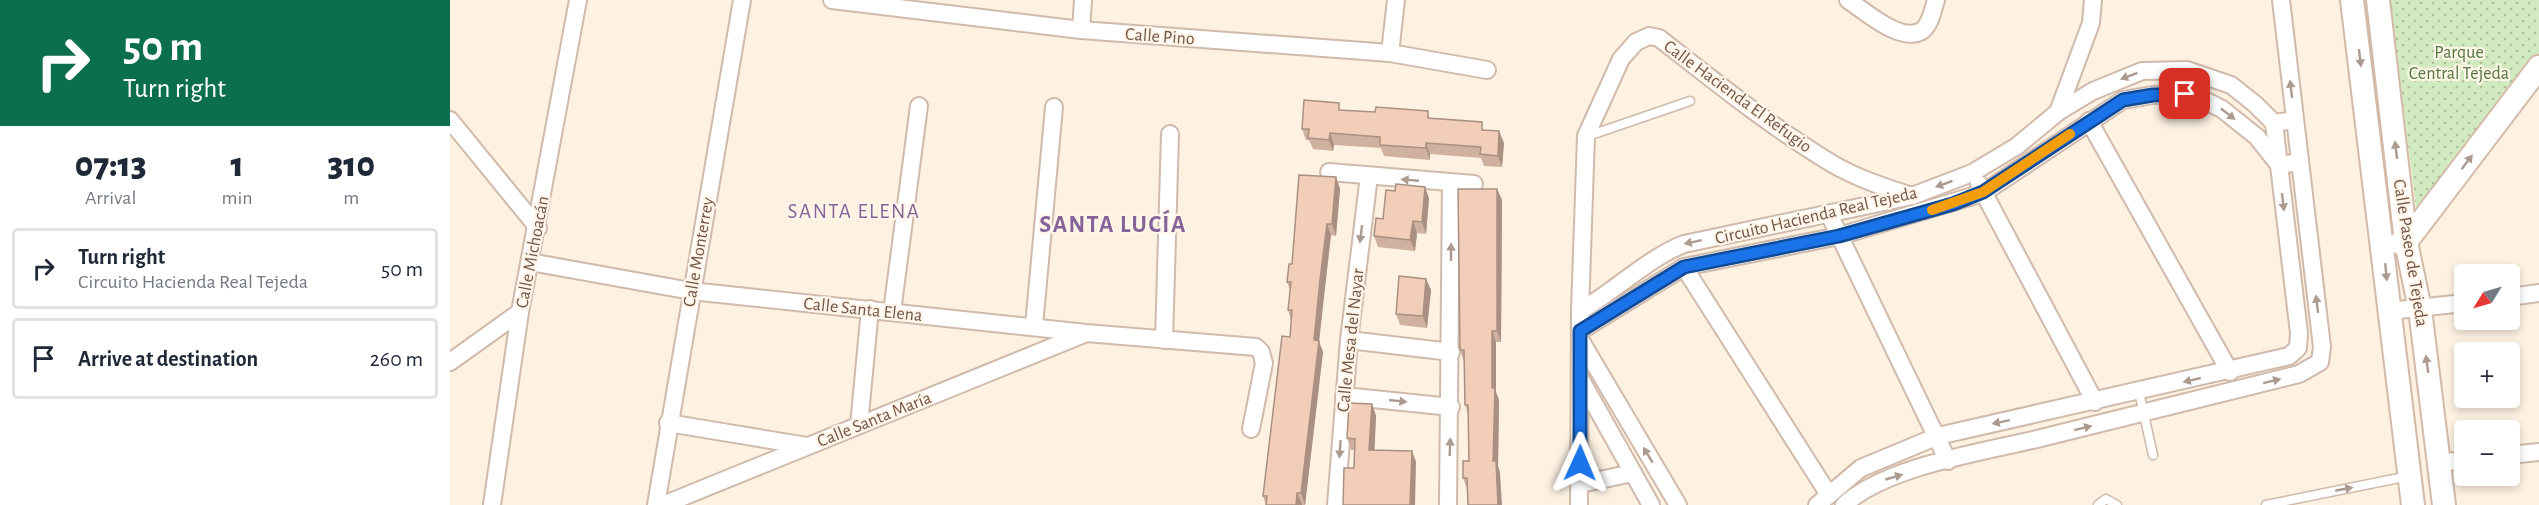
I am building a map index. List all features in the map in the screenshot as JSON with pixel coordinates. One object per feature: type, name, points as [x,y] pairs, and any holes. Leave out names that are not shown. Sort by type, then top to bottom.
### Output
[{"type":"main road","name":"Calle Paseo de Tejeda","points":[[2352,0],[2395,244],[2420,309],[2444,505]]},
{"type":"main road","name":"Calle Paseo de Tejeda","points":[[2378,0],[2395,244],[2389,311],[2414,505]]},
{"type":"main road","points":[[2395,244],[2539,67]]},
{"type":"main road","points":[[2401,403],[2433,403]]},
{"type":"street","name":"Calle Michoacán","points":[[492,505],[520,312],[538,228],[578,0]]},
{"type":"street","name":"Calle Monterrey","points":[[656,505],[668,423],[742,0]]},
{"type":"street","name":"Calle Pino","points":[[832,0],[1081,30],[1390,53],[1487,70]]},
{"type":"street","points":[[1081,30],[1083,0]]},
{"type":"street","points":[[1390,53],[1396,0]]},
{"type":"street","points":[[1848,0],[1884,26],[1905,33],[1923,30],[1928,23],[1936,0]]},
{"type":"street","points":[[2058,112],[2091,23],[2093,0]]},
{"type":"street","points":[[1844,505],[1857,493],[1877,481],[1948,461],[2299,374],[2320,362],[2322,347],[2281,0]]},
{"type":"street","name":"Calle Hacienda El Refugio","points":[[1579,505],[1580,311],[1586,136],[1621,59],[1636,42],[1649,36],[1659,38],[1726,90],[1832,164],[1870,182],[1912,196]]},
{"type":"street","name":"Circuito Hacienda Real Tejeda","points":[[1580,311],[1606,296],[1670,249],[1684,244],[1912,196],[1972,173],[2017,146],[2058,112],[2093,91],[2142,71],[2187,70],[2231,86],[2255,104],[2274,123]]},
{"type":"street","name":"Circuito Hacienda Real Tejeda","points":[[1580,335],[1684,267],[1839,236],[1983,192],[2123,100],[2153,95],[2185,94],[2222,109],[2256,137],[2279,165]]},
{"type":"street","points":[[892,312],[919,106]]},
{"type":"street","points":[[1034,326],[1054,107]]},
{"type":"street","points":[[450,120],[538,228]]},
{"type":"street","points":[[1684,267],[1822,500],[1861,468],[1938,436],[2230,372],[2289,356],[2298,348],[2299,333],[2274,123],[2295,120]]},
{"type":"street","points":[[2090,121],[2230,372]]},
{"type":"street","points":[[1164,340],[1170,134]]},
{"type":"street","points":[[2279,165],[2300,162]]},
{"type":"street","points":[[1329,172],[1474,184]]},
{"type":"street","points":[[1972,173],[2095,402]]},
{"type":"street","name":"Calle Mesa del Nayar","points":[[1336,505],[1349,340],[1369,176]]},
{"type":"street","points":[[1448,505],[1452,183]]},
{"type":"street","points":[[1829,214],[1938,436],[1948,461]]},
{"type":"street","name":"Calle Santa Elena","points":[[530,262],[691,291],[1086,333],[1256,347],[1261,352],[1264,363],[1251,429]]},
{"type":"street","points":[[2520,296],[2539,293]]},
{"type":"street","points":[[2389,311],[2454,304]]},
{"type":"street","points":[[860,425],[870,309]]},
{"type":"street","points":[[450,362],[520,312]]},
{"type":"street","name":"Calle Santa María","points":[[663,505],[1086,333]]},
{"type":"street","points":[[1580,335],[1678,505]]},
{"type":"street","points":[[1349,340],[1451,352]]},
{"type":"street","points":[[1581,379],[1651,505]]},
{"type":"street","points":[[1344,396],[1451,407]]},
{"type":"street","points":[[668,423],[808,446]]},
{"type":"street","points":[[2520,454],[2539,452]]},
{"type":"street","points":[[2439,463],[2454,461]]},
{"type":"street","points":[[1580,484],[1633,473]]},
{"type":"lane","points":[[1586,136],[1690,101]]},
{"type":"lane","points":[[2139,392],[2153,455]]},
{"type":"lane","points":[[2266,505],[2410,476]]},
{"type":"lane","points":[[2098,505],[2106,499],[2117,505]]},
{"type":"green space","name":"Parque Central Tejeda","points":[[2390,0],[2539,0],[2539,61],[2472,145],[2416,207]]},
{"type":"building","points":[[1304,100],[1339,103],[1339,110],[1375,112],[1376,107],[1428,111],[1428,118],[1482,122],[1482,130],[1499,131],[1498,156],[1480,154],[1481,147],[1426,143],[1426,148],[1380,145],[1380,137],[1330,133],[1329,140],[1308,138],[1309,129],[1302,129]]},
{"type":"building","points":[[1299,175],[1336,177],[1332,224],[1327,224],[1320,280],[1314,340],[1319,341],[1301,493],[1297,493],[1296,505],[1266,505],[1267,496],[1263,496],[1282,336],[1290,337],[1292,310],[1288,310],[1291,282],[1287,282],[1289,264],[1292,264]]},
{"type":"building","points":[[1396,184],[1425,187],[1422,222],[1413,221],[1410,240],[1374,236],[1376,218],[1383,219],[1386,190],[1395,191]]},
{"type":"building","points":[[1458,189],[1497,189],[1497,331],[1492,331],[1492,388],[1495,388],[1493,461],[1496,461],[1498,505],[1468,505],[1467,478],[1463,478],[1463,461],[1469,461],[1464,350],[1460,350]]},
{"type":"building","points":[[1399,276],[1426,279],[1423,316],[1396,314]]},
{"type":"building","points":[[1349,403],[1372,404],[1369,450],[1412,451],[1410,505],[1343,505],[1344,468],[1354,468],[1355,439],[1347,438]]},
{"type":"slow traffic","points":[[1932,210],[1983,192],[2070,134]]},
{"type":"district","name":"SANTA ELENA","points":[[854,211]]},
{"type":"district","name":"SANTA LUCÍA","points":[[1113,224]]},
{"type":"route","points":[[1580,463],[1580,331],[1684,267],[1839,236],[1953,204],[1983,192],[2123,100],[2153,95],[2185,94]]}]
